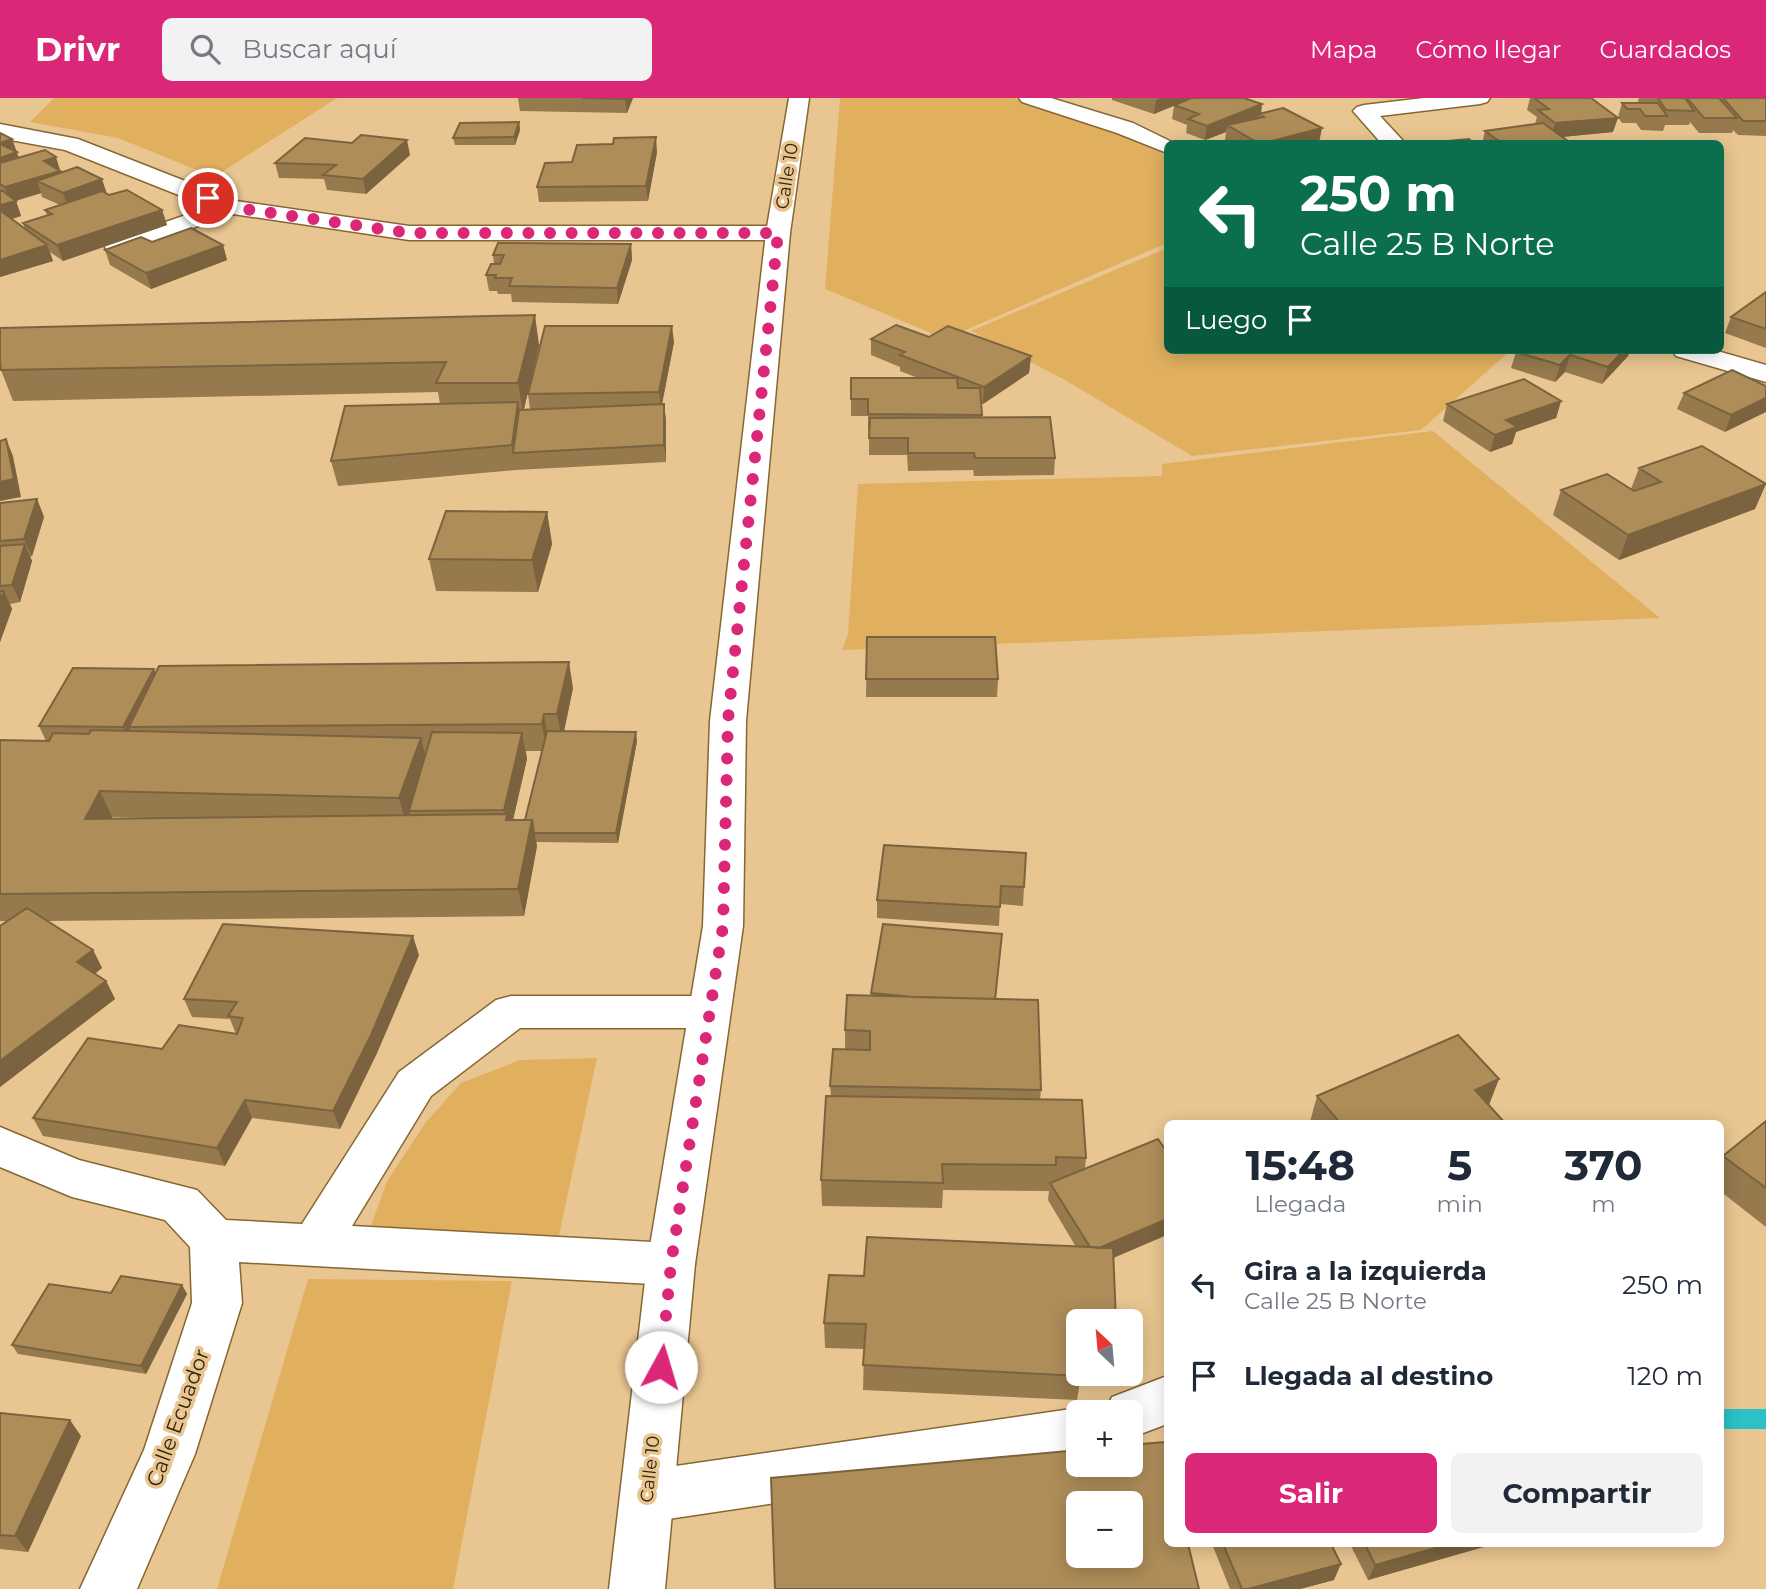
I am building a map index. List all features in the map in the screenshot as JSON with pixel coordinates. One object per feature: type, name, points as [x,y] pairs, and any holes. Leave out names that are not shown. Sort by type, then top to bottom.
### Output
[{"type":"street","name":"Calle 10","points":[[637,1589],[671,1264],[723,926],[728,720],[778,233],[799,98]]},
{"type":"street","points":[[1029,98],[1125,128],[1164,145]]},
{"type":"street","points":[[1391,140],[1364,111],[1480,98]]},
{"type":"street","points":[[0,131],[70,144],[231,207],[409,233],[778,233]]},
{"type":"street","points":[[117,247],[231,207]]},
{"type":"street","points":[[1699,354],[1766,373]]},
{"type":"street","points":[[315,1245],[415,1084],[511,1012],[709,1012]]},
{"type":"street","points":[[0,1146],[72,1178],[180,1204],[214,1240],[671,1264]]},
{"type":"street","name":"Calle Ecuador","points":[[107,1589],[169,1454],[217,1303],[214,1240]]},
{"type":"street","points":[[1143,1408],[1164,1401]]},
{"type":"street","points":[[648,1496],[1066,1435]]},
{"type":"shaded area","points":[[54,98],[337,98],[214,177],[118,138],[30,122]]},
{"type":"shaded area","points":[[840,98],[1013,98],[1118,133],[1164,155],[1164,244],[945,339],[825,289]]},
{"type":"shaded area","points":[[1164,249],[1164,354],[1506,354],[1421,430],[1192,456],[1065,380],[971,331]]},
{"type":"shaded area","points":[[1433,431],[1660,618],[842,650],[848,634],[858,484],[1162,476],[1162,464]]},
{"type":"shaded area","points":[[597,1058],[558,1240],[367,1237],[387,1181],[426,1122],[461,1083],[520,1060]]},
{"type":"shaded area","points":[[308,1279],[512,1281],[453,1589],[217,1589]]},
{"type":"building","points":[[1192,98],[1244,98],[1262,104],[1207,126],[1188,119],[1199,114],[1174,105]]},
{"type":"building","points":[[1534,98],[1591,98],[1618,118],[1555,123],[1538,110],[1549,109]]},
{"type":"building","points":[[1658,98],[1685,98],[1694,111],[1666,110]]},
{"type":"building","points":[[1687,98],[1719,98],[1737,118],[1704,118]]},
{"type":"building","points":[[1723,98],[1766,98],[1766,121],[1743,121]]},
{"type":"building","points":[[1622,103],[1658,103],[1667,116],[1645,116],[1640,109],[1627,109]]},
{"type":"building","points":[[1283,108],[1322,128],[1276,140],[1253,140],[1227,125],[1264,117],[1259,114]]},
{"type":"building","points":[[519,122],[514,137],[453,138],[460,123]]},
{"type":"building","points":[[1543,123],[1566,140],[1497,140],[1485,131]]},
{"type":"building","points":[[0,133],[12,139],[0,143]]},
{"type":"building","points":[[361,135],[407,140],[363,179],[323,175],[336,165],[275,163],[305,138],[352,143]]},
{"type":"building","points":[[656,137],[646,186],[537,187],[545,163],[572,162],[577,145],[613,144],[614,138]]},
{"type":"building","points":[[0,144],[17,152],[0,158]]},
{"type":"building","points":[[45,150],[56,157],[44,161],[60,171],[5,187],[0,184],[0,163]]},
{"type":"building","points":[[77,167],[102,179],[63,193],[37,181]]},
{"type":"building","points":[[127,190],[162,210],[57,245],[23,223],[52,214],[45,210],[102,191],[109,195]]},
{"type":"building","points":[[0,191],[3,191],[16,201],[0,205]]},
{"type":"building","points":[[1,211],[47,245],[0,260]]},
{"type":"building","points":[[191,228],[223,245],[146,273],[105,250],[141,237],[152,242]]},
{"type":"building","points":[[498,243],[631,244],[617,288],[509,286],[512,278],[486,275],[491,264],[500,264],[504,255],[493,255]]},
{"type":"building","points":[[1766,292],[1766,329],[1731,317]]},
{"type":"building","points":[[535,315],[518,383],[436,383],[446,362],[1,370],[0,363],[0,328]]},
{"type":"building","points":[[896,325],[929,337],[948,326],[1031,356],[984,387],[900,355],[905,352],[871,339]]},
{"type":"building","points":[[545,326],[672,326],[659,392],[528,394]]},
{"type":"building","points":[[1523,354],[1620,354],[1608,367],[1570,355],[1560,365]]},
{"type":"building","points":[[1732,370],[1766,386],[1766,398],[1731,415],[1684,393]]},
{"type":"building","points":[[851,378],[957,378],[958,388],[980,388],[982,415],[868,414],[868,399],[851,399]]},
{"type":"building","points":[[1524,379],[1561,401],[1506,420],[1517,427],[1495,435],[1447,404]]},
{"type":"building","points":[[518,402],[512,445],[331,461],[345,406]]},
{"type":"building","points":[[664,404],[664,445],[513,453],[519,410]]},
{"type":"building","points":[[1050,417],[1055,458],[975,458],[974,453],[908,453],[908,438],[869,438],[870,418]]},
{"type":"building","points":[[6,439],[14,479],[0,482],[0,441]]},
{"type":"building","points":[[1702,446],[1766,484],[1628,535],[1561,490],[1607,474],[1634,491],[1661,482],[1639,468]]},
{"type":"building","points":[[37,499],[24,539],[0,541],[0,503]]},
{"type":"building","points":[[446,511],[547,512],[532,560],[429,559]]},
{"type":"building","points":[[25,544],[12,585],[0,586],[0,546]]},
{"type":"building","points":[[867,637],[995,637],[998,679],[866,679]]},
{"type":"building","points":[[569,662],[557,714],[544,714],[542,724],[129,727],[159,666]]},
{"type":"building","points":[[73,668],[154,669],[123,727],[39,726]]},
{"type":"building","points":[[91,730],[421,738],[399,798],[100,791],[85,819],[507,814],[506,820],[532,820],[518,889],[0,894],[0,740],[49,741],[53,733],[89,734]]},
{"type":"building","points":[[547,731],[636,732],[616,833],[534,833],[532,820],[525,820]]},
{"type":"building","points":[[432,732],[522,733],[504,810],[409,811]]},
{"type":"building","points":[[884,845],[1026,853],[1024,887],[1001,886],[1000,907],[877,900]]},
{"type":"building","points":[[27,908],[93,950],[77,962],[106,981],[0,1061],[0,926]]},
{"type":"building","points":[[223,924],[413,936],[371,1035],[333,1111],[245,1100],[217,1148],[33,1118],[88,1038],[162,1049],[179,1025],[237,1034],[243,1018],[228,1016],[237,1002],[184,999]]},
{"type":"building","points":[[883,924],[1002,934],[995,999],[871,993]]},
{"type":"building","points":[[847,995],[1038,1000],[1041,1090],[830,1086],[833,1049],[870,1050],[870,1031],[845,1030]]},
{"type":"building","points":[[1458,1035],[1499,1079],[1475,1090],[1502,1120],[1338,1120],[1317,1096]]},
{"type":"building","points":[[826,1096],[1082,1100],[1086,1158],[1056,1157],[1056,1165],[942,1164],[943,1183],[821,1180]]},
{"type":"building","points":[[1766,1121],[1766,1188],[1724,1155]]},
{"type":"building","points":[[1158,1139],[1164,1148],[1164,1220],[1099,1248],[1090,1247],[1050,1183]]},
{"type":"building","points":[[867,1237],[1113,1248],[1116,1309],[1066,1309],[1066,1375],[863,1365],[866,1324],[824,1323],[829,1275],[864,1276]]},
{"type":"building","points":[[121,1276],[182,1285],[141,1366],[12,1345],[49,1284],[111,1293]]},
{"type":"building","points":[[0,1413],[70,1420],[15,1536],[0,1535]]},
{"type":"building","points":[[1164,1442],[1164,1547],[1189,1547],[1199,1589],[775,1589],[771,1478],[1066,1451],[1066,1477],[1143,1477],[1143,1444]]},
{"type":"building","points":[[1224,1547],[1332,1547],[1341,1564],[1248,1589],[1242,1589]]},
{"type":"building","points":[[1366,1547],[1439,1547],[1375,1565]]},
{"type":"waterway","points":[[1724,1419],[1766,1419]]},
{"type":"route","points":[[208,198],[231,207],[409,233],[778,233],[728,720],[723,926],[671,1264],[661,1367]]}]
